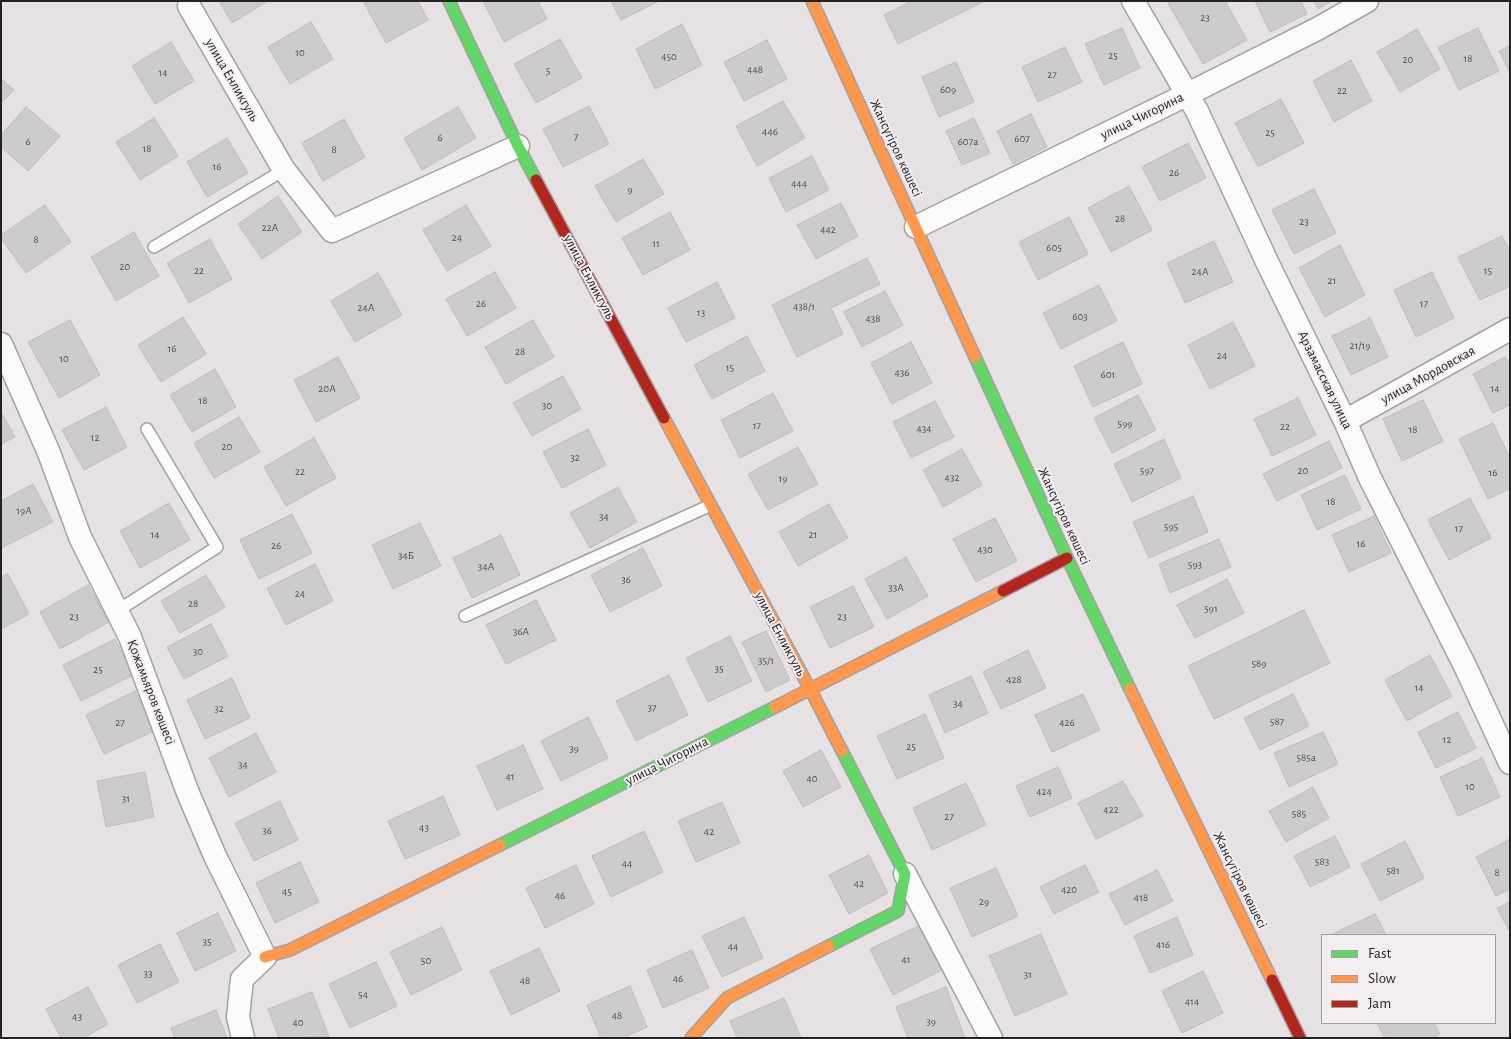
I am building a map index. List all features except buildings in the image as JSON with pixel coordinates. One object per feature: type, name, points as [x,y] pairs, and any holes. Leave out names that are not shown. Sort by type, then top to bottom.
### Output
[{"type":"street","name":"улица Енликгуль","points":[[449,1],[518,146],[810,689],[905,874]]},
{"type":"street","name":"Жансүгіров көшесі","points":[[812,1],[1067,558],[1300,1038]]},
{"type":"street","name":"Арзамасская улица","points":[[1133,1],[1197,112],[1370,478],[1465,666],[1510,763]]},
{"type":"street","name":"улица Чигорина","points":[[916,227],[1317,29],[1367,1]]},
{"type":"street","name":"улица Енликгуль","points":[[189,6],[284,170],[332,232],[518,146]]},
{"type":"street","name":"улица Мордовская","points":[[1345,422],[1510,329]]},
{"type":"street","name":"Қожамьяров көшесі","points":[[1,344],[49,453],[80,537],[130,636],[188,793],[215,856],[264,957]]},
{"type":"street","name":"улица Чигорина","points":[[264,957],[290,950],[864,663],[1067,558]]},
{"type":"street","points":[[692,1038],[727,998],[898,911],[905,874]]},
{"type":"street","points":[[905,874],[991,1038]]},
{"type":"street","points":[[243,1038],[238,1017],[242,979],[264,957]]},
{"type":"lane","points":[[154,248],[284,170]]},
{"type":"lane","points":[[117,611],[217,547],[146,430]]},
{"type":"lane","points":[[465,616],[711,505]]},
{"type":"traffic: fast","points":[[449,1],[536,180]]},
{"type":"traffic: fast","points":[[975,357],[1067,558],[1130,689]]},
{"type":"traffic: fast","points":[[500,845],[775,707]]},
{"type":"traffic: fast","points":[[829,946],[898,911],[905,874],[842,751]]},
{"type":"traffic: slow","points":[[812,1],[975,357]]},
{"type":"traffic: slow","points":[[664,418],[842,751]]},
{"type":"traffic: slow","points":[[775,707],[1003,591]]},
{"type":"traffic: slow","points":[[1130,689],[1272,980]]},
{"type":"traffic: slow","points":[[265,957],[290,950],[500,845]]},
{"type":"traffic: slow","points":[[691,1038],[727,998],[829,946]]},
{"type":"traffic: jam","points":[[536,180],[664,418]]},
{"type":"traffic: jam","points":[[1003,591],[1067,558]]},
{"type":"traffic: jam","points":[[1272,980],[1300,1038]]}]
